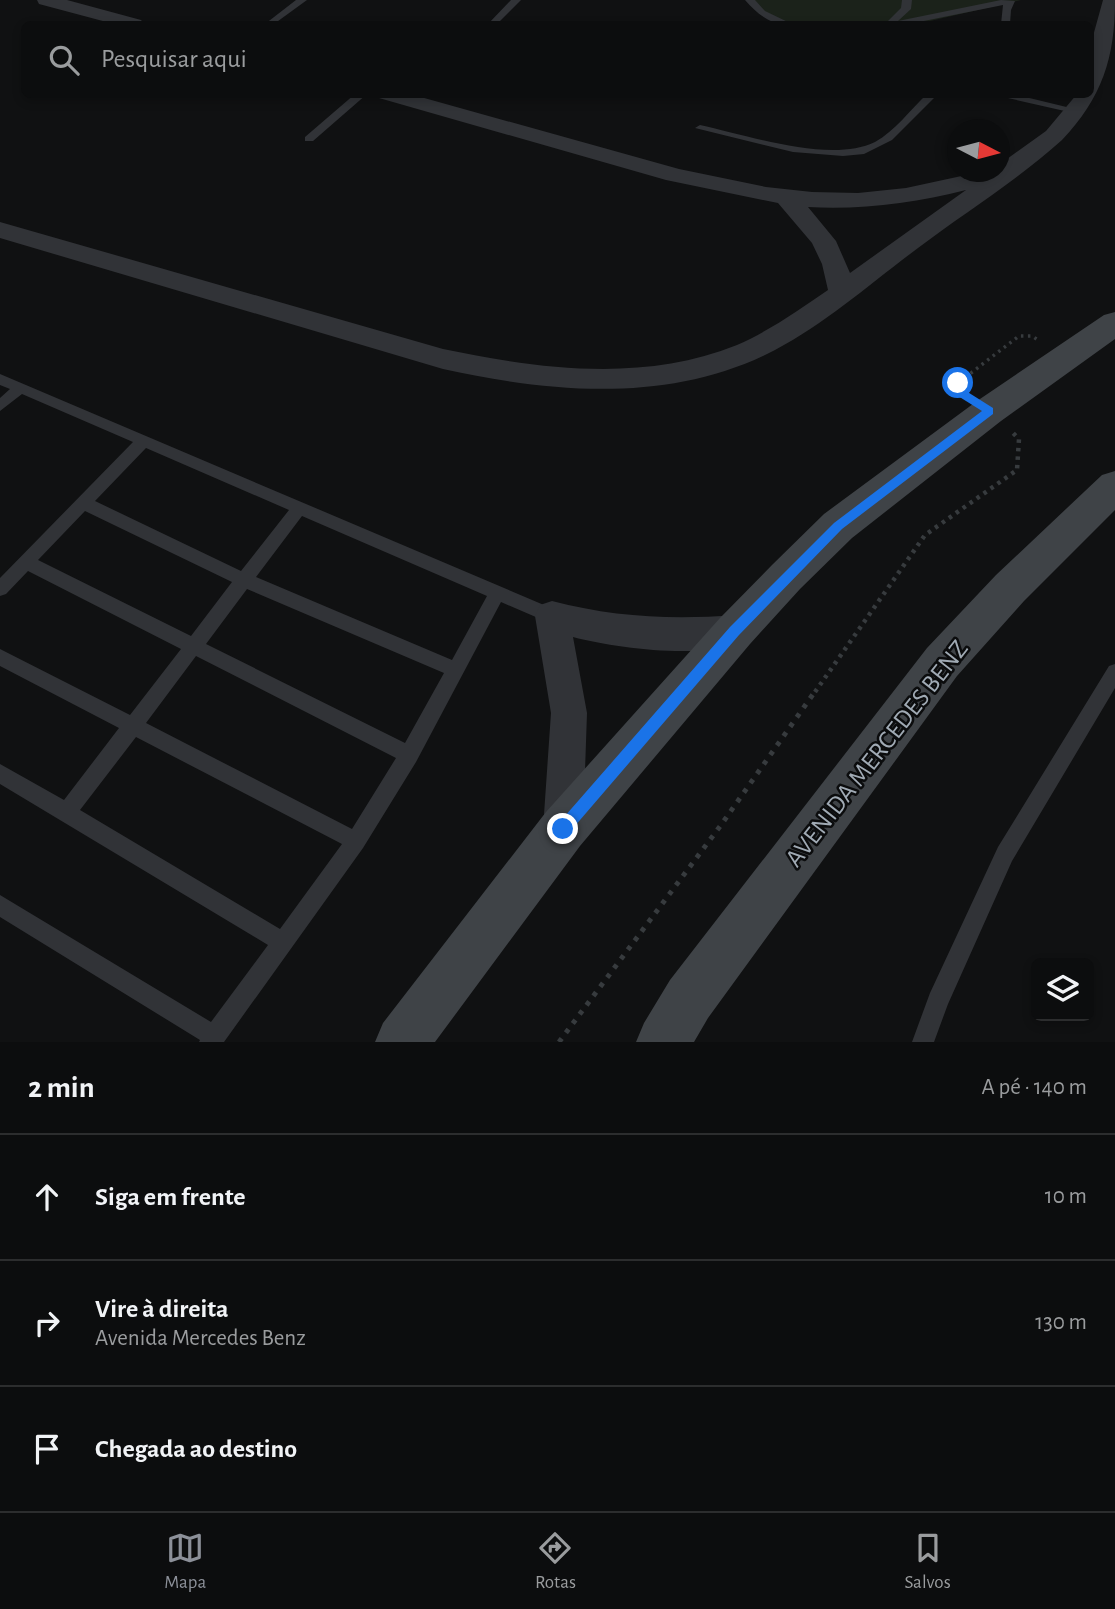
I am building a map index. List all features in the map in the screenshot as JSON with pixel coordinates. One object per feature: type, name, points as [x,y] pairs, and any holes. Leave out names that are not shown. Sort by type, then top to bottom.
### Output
[{"type":"main road","points":[[402,1042],[563,829],[734,631],[838,526],[989,411],[1115,323]]},
{"type":"main road","name":"AVENIDA MERCEDES BENZ","points":[[663,1042],[689,999],[886,733],[942,662],[1010,589],[1115,486]]},
{"type":"street","points":[[46,0],[123,21]]},
{"type":"street","points":[[1094,73],[1112,0]]},
{"type":"street","points":[[417,98],[701,183],[788,199],[851,202],[897,198],[930,192],[1011,168]]},
{"type":"street","points":[[0,230],[443,359],[506,374],[564,380],[629,378],[685,370],[732,357],[778,336],[841,293],[1043,144],[1083,103]]},
{"type":"street","points":[[788,199],[810,220],[825,241],[837,268],[841,293]]},
{"type":"street","points":[[563,829],[569,713],[552,616],[581,625],[629,633],[685,635],[734,631]]},
{"type":"lane","points":[[273,21],[302,0]]},
{"type":"lane","points":[[495,21],[516,0]]},
{"type":"lane","points":[[750,0],[762,13],[780,21]]},
{"type":"lane","points":[[892,21],[906,9],[907,0]]},
{"type":"lane","points":[[911,21],[1010,0]]},
{"type":"lane","points":[[1006,21],[1010,0]]},
{"type":"lane","points":[[309,139],[357,98]]},
{"type":"lane","points":[[700,128],[814,152],[850,153],[868,150],[881,143],[929,98]]},
{"type":"lane","points":[[1034,98],[1083,103]]},
{"type":"lane","points":[[0,379],[552,616]]},
{"type":"lane","points":[[0,406],[20,388]]},
{"type":"lane","points":[[0,589],[143,441]]},
{"type":"lane","points":[[83,503],[244,580],[456,670]]},
{"type":"lane","points":[[66,813],[299,508]]},
{"type":"lane","points":[[26,562],[409,755]]},
{"type":"lane","points":[[0,905],[212,1039],[356,841],[409,755],[497,594]]},
{"type":"lane","points":[[0,657],[356,841]]},
{"type":"lane","points":[[923,1042],[938,1001],[1005,855],[1115,672]]},
{"type":"lane","points":[[0,773],[284,943]]},
{"type":"path","points":[[559,1042],[721,825],[925,535],[1017,470],[1019,439],[989,411],[962,394],[958,383],[1019,336],[1032,336],[1064,358]]},
{"type":"shaded area","points":[[750,0],[1021,0],[930,21],[769,19]]},
{"type":"route","points":[[563,829],[734,631],[786,577],[838,526],[989,411],[962,394],[958,383]]}]
